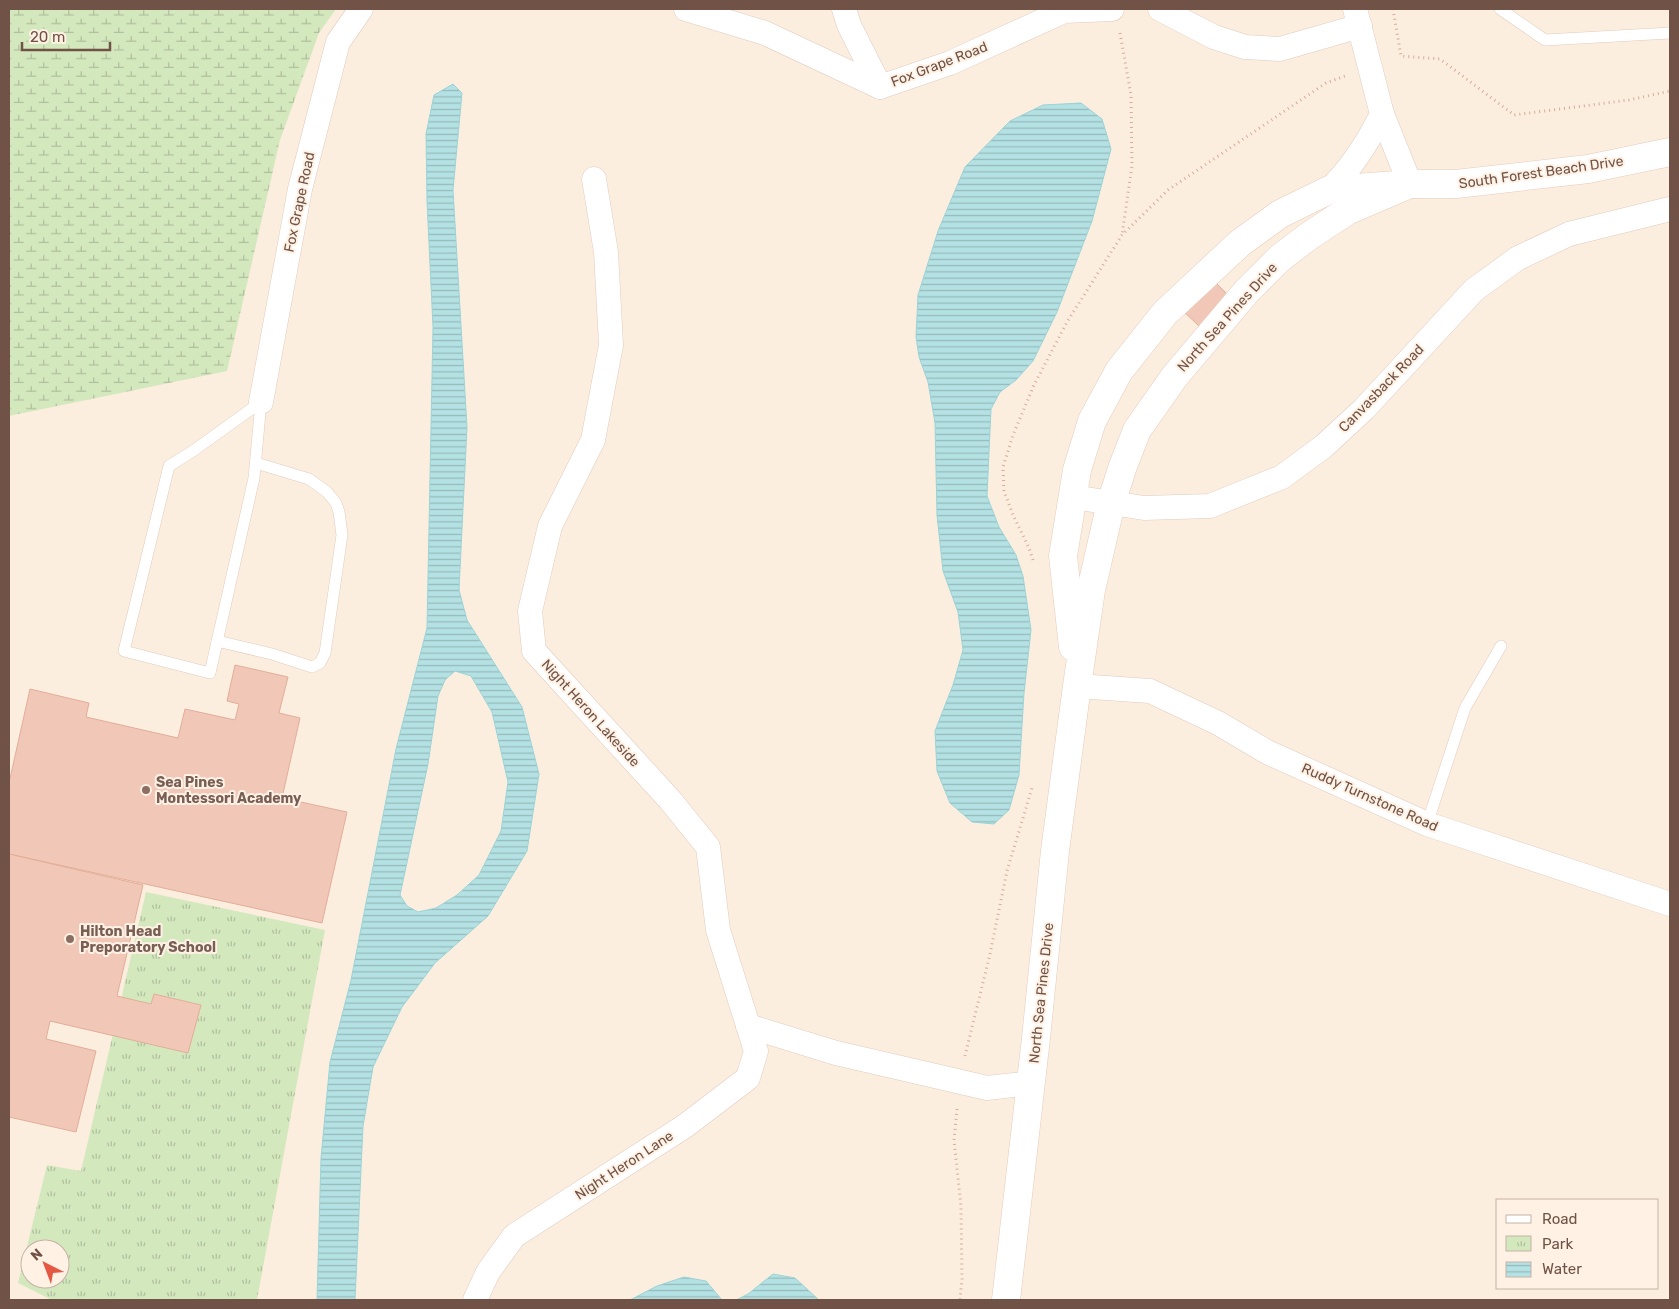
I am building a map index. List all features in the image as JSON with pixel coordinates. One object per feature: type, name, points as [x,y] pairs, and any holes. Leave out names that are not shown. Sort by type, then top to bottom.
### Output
[{"type":"street","name":"Fox Grape Road","points":[[261,402],[300,189],[338,42],[360,9]]},
{"type":"street","name":"Fox Grape Road","points":[[686,9],[764,33],[880,87],[950,63],[1064,11],[1116,18]]},
{"type":"street","points":[[844,9],[849,25],[880,87]]},
{"type":"street","points":[[1160,9],[1214,37],[1245,48],[1280,49],[1358,18],[1382,114],[1410,184]]},
{"type":"street","points":[[1329,190],[1343,177],[1359,156],[1382,114]]},
{"type":"street","name":"South Forest Beach Drive","points":[[1410,184],[1456,184],[1588,169],[1670,152]]},
{"type":"street","name":"Night Heron Lakeside","points":[[594,179],[606,252],[612,345],[593,440],[550,526],[530,611],[534,651],[670,800],[708,847],[718,930],[748,1026]]},
{"type":"street","name":"North Sea Pines Drive","points":[[1077,686],[1063,556],[1077,470],[1092,421],[1120,371],[1165,313],[1240,243],[1280,214],[1329,190],[1410,184]]},
{"type":"street","name":"North Sea Pines Drive","points":[[1007,1300],[1054,852],[1091,590],[1111,503],[1137,430],[1175,376],[1247,291],[1280,258],[1347,211],[1410,184]]},
{"type":"street","name":"Canvasback Road","points":[[1073,497],[1144,508],[1210,506],[1282,477],[1324,446],[1364,409],[1474,290],[1518,258],[1569,234],[1670,209]]},
{"type":"street","name":"Ruddy Turnstone Road","points":[[1077,686],[1150,691],[1218,723],[1267,752],[1427,824],[1670,904]]},
{"type":"street","points":[[748,1026],[836,1053],[987,1088],[1031,1083]]},
{"type":"street","name":"Night Heron Lane","points":[[475,1300],[488,1272],[514,1236],[685,1126],[748,1078],[756,1051],[748,1026]]},
{"type":"lane","points":[[1500,9],[1545,40],[1670,33]]},
{"type":"lane","points":[[261,402],[254,478],[210,673],[124,651],[169,466],[261,402]]},
{"type":"lane","points":[[217,641],[272,654],[312,667],[320,663],[325,653],[342,535],[336,503],[327,492],[309,479],[256,463]]},
{"type":"lane","points":[[1427,824],[1465,708],[1501,646]]},
{"type":"path","points":[[1393,9],[1401,56]]},
{"type":"path","points":[[1116,18],[1131,95],[1132,166],[1122,236]]},
{"type":"path","points":[[1034,564],[1004,491],[1002,467],[1013,435],[1034,385],[1068,322],[1122,236],[1168,190],[1326,83],[1401,56],[1440,59],[1514,115],[1630,100],[1670,91]]},
{"type":"path","points":[[960,1300],[962,1278],[961,1206],[954,1140],[959,1082],[990,954],[1007,871],[1034,779]]},
{"type":"green space","points":[[9,9],[336,9],[319,33],[280,140],[227,371],[9,416]]},
{"type":"green space","points":[[146,892],[325,930],[257,1300],[52,1300],[30,1289],[70,1289],[70,1239],[29,1239],[47,1165],[81,1171]]},
{"type":"water","points":[[453,84],[462,93],[453,190],[467,427],[459,590],[467,620],[522,707],[539,774],[527,851],[488,916],[435,963],[402,1007],[373,1067],[363,1126],[355,1300],[317,1300],[321,1158],[330,1062],[351,980],[396,749],[427,628],[433,327],[426,134],[434,95]],"holes":[[[455,671],[471,676],[492,712],[508,782],[501,831],[479,875],[457,895],[436,908],[418,912],[407,906],[400,895],[428,764],[438,696],[445,680]]]},
{"type":"water","points":[[1081,103],[1102,119],[1111,149],[1092,221],[1057,312],[1033,361],[1016,380],[1000,392],[991,409],[987,496],[999,527],[1016,555],[1023,576],[1031,630],[1024,693],[1019,775],[1009,810],[994,824],[972,822],[950,803],[937,771],[935,731],[953,685],[963,650],[958,612],[943,571],[937,515],[935,423],[928,382],[919,357],[916,337],[918,295],[938,231],[965,167],[1010,121],[1043,105]]},
{"type":"water","points":[[773,1274],[795,1278],[819,1300],[736,1300],[748,1294]]},
{"type":"water","points":[[684,1277],[706,1281],[722,1300],[630,1300],[657,1286]]},
{"type":"building","points":[[1210,277],[1229,296],[1200,327],[1180,308]]},
{"type":"building","name":"Sea Pines Montessori Academy","points":[[235,665],[288,677],[279,713],[300,718],[282,798],[347,812],[322,923],[9,854],[9,783],[30,689],[89,703],[86,717],[178,738],[185,709],[235,720],[239,704],[227,701]]},
{"type":"building","name":"Hilton Head Preporatory School","points":[[9,854],[143,885],[117,996],[151,1004],[154,994],[201,1005],[188,1053],[50,1021],[46,1039],[96,1051],[76,1132],[9,1117]]},
{"type":"place","name":"Sea Pines Montessori Academy","points":[[146,790]]},
{"type":"place","name":"Hilton Head Preporatory School","points":[[70,939]]}]
